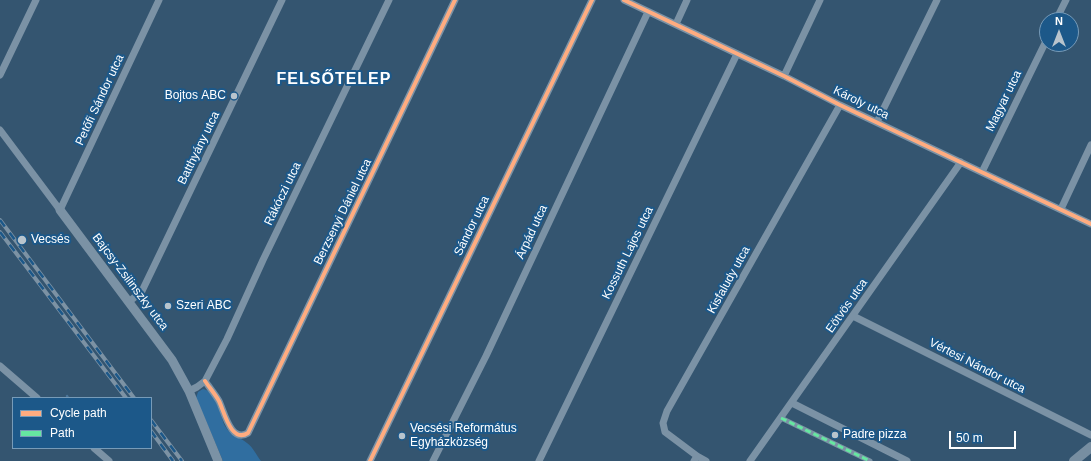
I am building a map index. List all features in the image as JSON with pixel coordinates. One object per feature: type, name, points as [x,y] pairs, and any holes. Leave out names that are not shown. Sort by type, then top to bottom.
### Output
[{"type":"main road","points":[[1074,461],[1091,447]]},
{"type":"street","points":[[0,75],[36,0]]},
{"type":"street","name":"Petőfi Sándor utca","points":[[60,210],[159,0]]},
{"type":"street","name":"Batthyány utca","points":[[130,302],[142,291],[282,0]]},
{"type":"street","name":"Rákóczi utca","points":[[189,391],[197,387],[205,380],[227,339],[263,260],[388,0]]},
{"type":"street","name":"Berzsenyi Dániel utca","points":[[205,380],[218,400],[232,430],[238,435],[242,436],[248,433],[455,0]]},
{"type":"street","name":"Sándor utca","points":[[370,461],[592,0]]},
{"type":"street","name":"Károly utca","points":[[624,0],[784,76],[840,105],[1091,224]]},
{"type":"street","points":[[676,24],[687,0]]},
{"type":"street","points":[[784,76],[820,0]]},
{"type":"street","points":[[878,122],[937,0]]},
{"type":"street","points":[[1060,12],[1066,0]]},
{"type":"street","name":"Árpád utca","points":[[433,461],[486,356],[648,12]]},
{"type":"street","name":"Magyar utca","points":[[982,172],[1041,52]]},
{"type":"street","name":"Kossuth Lajos utca","points":[[539,461],[737,54]]},
{"type":"street","name":"Kisfaludy utca","points":[[695,458],[665,432],[663,423],[667,411],[840,105]]},
{"type":"street","name":"Bajcsy-Zsilinszky utca","points":[[0,130],[172,360],[189,391],[218,461]]},
{"type":"street","points":[[1061,209],[1091,145]]},
{"type":"street","name":"Eötvös utca","points":[[750,461],[961,162]]},
{"type":"street","name":"Vértesi Nándor utca","points":[[853,316],[1091,435]]},
{"type":"street","points":[[0,366],[36,397]]},
{"type":"street","points":[[792,403],[906,461]]},
{"type":"street","points":[[781,418],[867,460]]},
{"type":"street","points":[[95,449],[109,461]]},
{"type":"street","points":[[695,458],[706,461]]},
{"type":"shaded area","points":[[203,389],[212,394],[215,399],[227,430],[249,445],[261,461],[223,461],[196,398],[198,392]]},
{"type":"railway","points":[[0,220],[133,397]]},
{"type":"railway","points":[[0,232],[125,397]]},
{"type":"railway","points":[[152,421],[182,461]]},
{"type":"railway","points":[[152,432],[173,461]]},
{"type":"marked path","points":[[781,418],[870,461]]},
{"type":"cycle path","points":[[205,381],[219,401],[229,425],[233,430],[237,434],[242,435],[248,433],[455,0]]},
{"type":"cycle path","points":[[370,461],[592,0]]},
{"type":"cycle path","points":[[624,0],[784,76],[840,105],[1091,224]]},
{"type":"place","name":"Bojtos ABC","points":[[234,96]]},
{"type":"place","name":"Vecsés","points":[[22,240]]},
{"type":"place","name":"Szeri ABC","points":[[168,306]]},
{"type":"place","name":"Padre pizza","points":[[835,435]]},
{"type":"place","name":"Vecsési Református Egyházközség","points":[[402,436]]},
{"type":"district","name":"FELSŐTELEP","points":[[334,80]]}]
